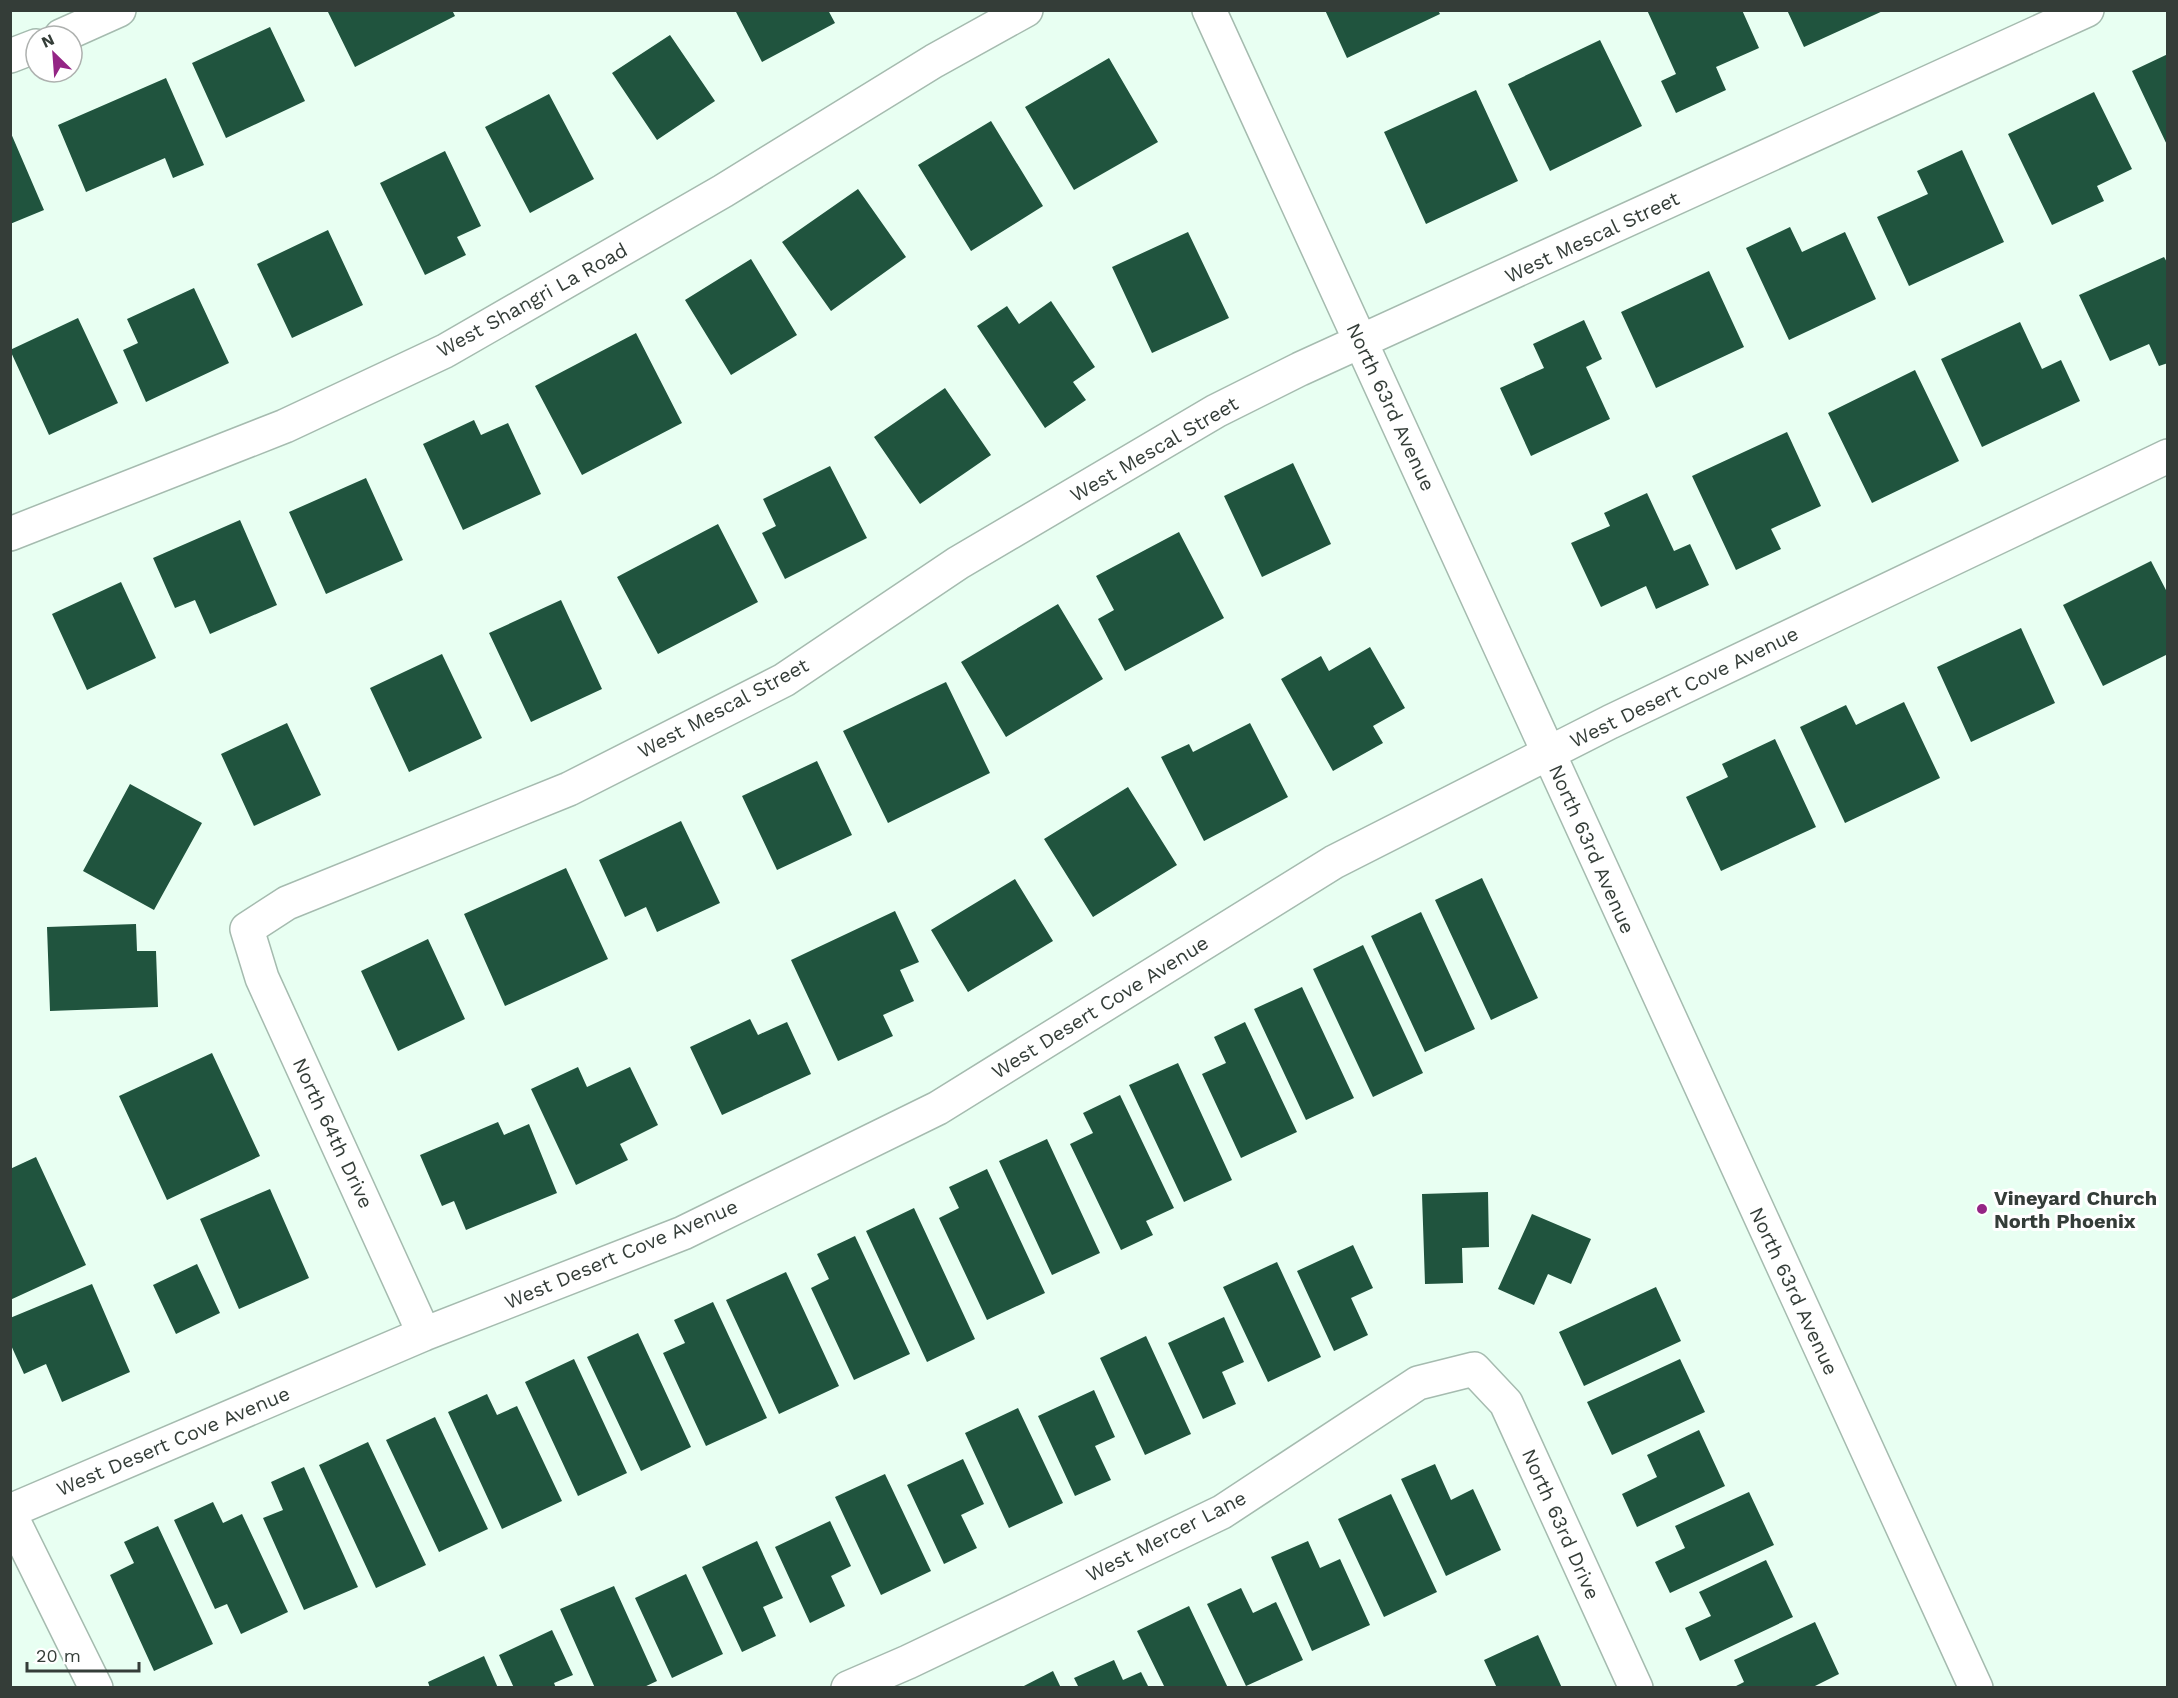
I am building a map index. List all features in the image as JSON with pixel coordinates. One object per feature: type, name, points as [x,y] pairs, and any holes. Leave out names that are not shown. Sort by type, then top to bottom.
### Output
[{"type":"street","points":[[84,26],[119,10]]},
{"type":"street","name":"West Shangri La Road","points":[[10,534],[285,426],[445,351],[723,191],[934,61],[1026,10]]},
{"type":"street","name":"North 63rd Avenue","points":[[1209,10],[1976,1688]]},
{"type":"street","name":"West Mescal Street","points":[[247,929],[287,903],[569,789],[784,680],[958,563],[1205,417],[1300,369],[2087,10]]},
{"type":"street","name":"West Desert Cove Avenue","points":[[10,1513],[424,1334],[683,1233],[938,1108],[1334,862],[1548,753],[2168,456]]},
{"type":"street","name":"North 64th Drive","points":[[247,929],[262,978],[424,1334]]},
{"type":"street","name":"West Mercer Lane","points":[[848,1688],[908,1662],[1222,1512],[1418,1383],[1474,1369]]},
{"type":"street","name":"North 63rd Drive","points":[[1474,1369],[1506,1403],[1636,1688]]},
{"type":"street","points":[[10,1513],[96,1688]]},
{"type":"building","points":[[327,10],[452,10],[455,16],[355,67]]},
{"type":"building","points":[[735,10],[828,10],[835,23],[762,62]]},
{"type":"building","points":[[1325,10],[1438,10],[1440,14],[1347,58]]},
{"type":"building","points":[[1647,10],[1742,10],[1759,48],[1716,67],[1726,90],[1676,113],[1661,81],[1676,74]]},
{"type":"building","points":[[1787,10],[1885,10],[1804,47]]},
{"type":"building","points":[[270,27],[305,101],[226,138],[192,63]]},
{"type":"building","points":[[670,35],[715,101],[657,140],[612,73]]},
{"type":"building","points":[[1600,40],[1642,126],[1550,171],[1508,84]]},
{"type":"building","points":[[2168,54],[2168,147],[2132,71]]},
{"type":"building","points":[[1109,58],[1158,142],[1074,190],[1025,107]]},
{"type":"building","points":[[166,78],[204,165],[173,178],[165,158],[86,192],[58,125]]},
{"type":"building","points":[[1476,90],[1518,181],[1426,224],[1384,132]]},
{"type":"building","points":[[2094,92],[2132,169],[2097,186],[2104,201],[2052,225],[2008,134]]},
{"type":"building","points":[[549,94],[594,179],[530,213],[485,127]]},
{"type":"building","points":[[991,121],[1043,206],[971,251],[918,165]]},
{"type":"building","points":[[10,131],[44,210],[10,224]]},
{"type":"building","points":[[1962,150],[2004,242],[1909,286],[1877,217],[1928,194],[1917,171]]},
{"type":"building","points":[[445,151],[481,226],[457,237],[466,255],[425,275],[380,183]]},
{"type":"building","points":[[858,189],[906,257],[831,311],[782,242]]},
{"type":"building","points":[[1790,227],[1802,252],[1845,232],[1876,299],[1789,340],[1746,248]]},
{"type":"building","points":[[328,230],[363,305],[292,338],[257,264]]},
{"type":"building","points":[[1188,232],[1229,318],[1152,353],[1112,267]]},
{"type":"building","points":[[2164,257],[2168,264],[2168,363],[2159,366],[2149,344],[2110,361],[2079,295]]},
{"type":"building","points":[[751,259],[797,335],[731,375],[685,300]]},
{"type":"building","points":[[1709,271],[1744,347],[1656,388],[1621,312]]},
{"type":"building","points":[[194,288],[229,363],[146,402],[123,350],[138,343],[127,319]]},
{"type":"building","points":[[1051,301],[1095,367],[1073,382],[1086,400],[1045,428],[977,326],[1007,306],[1019,324]]},
{"type":"building","points":[[78,318],[118,403],[49,435],[10,350]]},
{"type":"building","points":[[1584,320],[1602,359],[1586,367],[1610,419],[1531,456],[1500,388],[1544,368],[1533,344]]},
{"type":"building","points":[[2020,322],[2042,369],[2061,360],[2080,401],[1982,447],[1941,359]]},
{"type":"building","points":[[636,333],[682,423],[582,475],[535,386]]},
{"type":"building","points":[[1915,370],[1959,461],[1872,503],[1828,413]]},
{"type":"building","points":[[945,388],[991,455],[920,504],[874,437]]},
{"type":"building","points":[[474,420],[481,435],[508,423],[541,494],[463,530],[423,444]]},
{"type":"building","points":[[1787,432],[1821,506],[1771,529],[1781,549],[1736,570],[1692,476]]},
{"type":"building","points":[[1293,463],[1331,544],[1262,577],[1224,496]]},
{"type":"building","points":[[830,466],[867,538],[785,579],[762,533],[776,526],[763,499]]},
{"type":"building","points":[[366,478],[403,560],[326,594],[289,512]]},
{"type":"building","points":[[1647,493],[1674,551],[1690,544],[1709,585],[1656,609],[1646,586],[1601,607],[1571,543],[1610,526],[1604,513]]},
{"type":"building","points":[[240,520],[277,605],[210,634],[195,600],[175,608],[153,558]]},
{"type":"building","points":[[718,524],[758,602],[658,654],[617,577]]},
{"type":"building","points":[[1179,532],[1224,618],[1125,671],[1098,619],[1114,610],[1096,576]]},
{"type":"building","points":[[2151,561],[2168,594],[2168,654],[2103,686],[2063,605]]},
{"type":"building","points":[[121,582],[156,658],[87,690],[52,614]]},
{"type":"building","points":[[561,600],[602,689],[531,722],[489,633]]},
{"type":"building","points":[[1058,604],[1103,679],[1006,737],[961,662]]},
{"type":"building","points":[[2021,628],[2055,703],[1971,742],[1937,667]]},
{"type":"building","points":[[1370,647],[1405,708],[1373,726],[1383,743],[1333,771],[1281,679],[1321,656],[1329,671]]},
{"type":"building","points":[[442,654],[482,738],[409,772],[370,688]]},
{"type":"building","points":[[946,682],[990,773],[888,823],[843,731]]},
{"type":"building","points":[[1904,702],[1940,778],[1845,823],[1800,727],[1846,705],[1856,725]]},
{"type":"building","points":[[287,723],[321,795],[254,826],[221,754]]},
{"type":"building","points":[[1250,723],[1288,797],[1204,841],[1161,757],[1189,744],[1193,752]]},
{"type":"building","points":[[1775,739],[1816,827],[1721,871],[1686,797],[1728,777],[1722,764]]},
{"type":"building","points":[[817,761],[852,835],[777,870],[742,796]]},
{"type":"building","points":[[130,784],[202,823],[154,910],[83,871]]},
{"type":"building","points":[[1128,787],[1177,865],[1093,917],[1044,839]]},
{"type":"building","points":[[681,821],[720,903],[657,932],[646,907],[625,917],[599,860]]},
{"type":"building","points":[[566,868],[608,959],[505,1006],[464,914]]},
{"type":"building","points":[[1482,878],[1538,998],[1491,1020],[1435,900]]},
{"type":"building","points":[[1015,879],[1053,941],[968,992],[931,930]]},
{"type":"building","points":[[895,911],[919,962],[900,970],[914,1001],[883,1015],[893,1036],[838,1061],[791,960]]},
{"type":"building","points":[[1421,912],[1475,1029],[1425,1052],[1371,936]]},
{"type":"building","points":[[136,924],[137,951],[156,951],[158,1007],[50,1011],[47,927]]},
{"type":"building","points":[[428,939],[465,1019],[398,1051],[361,971]]},
{"type":"building","points":[[1363,945],[1423,1073],[1373,1097],[1313,969]]},
{"type":"building","points":[[1302,987],[1354,1098],[1306,1120],[1254,1009]]},
{"type":"building","points":[[750,1019],[758,1035],[787,1022],[811,1074],[722,1115],[690,1047]]},
{"type":"building","points":[[1245,1022],[1297,1132],[1241,1158],[1202,1074],[1226,1063],[1214,1037]]},
{"type":"building","points":[[212,1053],[260,1156],[167,1200],[119,1096]]},
{"type":"building","points":[[1178,1063],[1232,1180],[1184,1202],[1129,1085]]},
{"type":"building","points":[[578,1067],[587,1087],[630,1067],[658,1125],[620,1144],[628,1160],[576,1185],[531,1089]]},
{"type":"building","points":[[1120,1095],[1174,1208],[1146,1221],[1153,1235],[1121,1250],[1070,1144],[1093,1133],[1083,1113]]},
{"type":"building","points":[[498,1122],[504,1135],[529,1124],[557,1193],[466,1230],[454,1201],[442,1206],[420,1155]]},
{"type":"building","points":[[1047,1139],[1100,1253],[1052,1275],[999,1161]]},
{"type":"building","points":[[36,1157],[86,1265],[10,1300],[10,1169]]},
{"type":"building","points":[[987,1169],[1045,1293],[987,1320],[939,1218],[959,1208],[949,1187]]},
{"type":"building","points":[[270,1189],[309,1278],[239,1309],[200,1219]]},
{"type":"building","points":[[1488,1192],[1489,1247],[1462,1248],[1463,1283],[1425,1284],[1422,1194]]},
{"type":"building","points":[[914,1208],[975,1339],[927,1362],[866,1231]]},
{"type":"building","points":[[1532,1214],[1591,1239],[1571,1284],[1548,1274],[1534,1305],[1498,1289]]},
{"type":"building","points":[[855,1236],[910,1354],[854,1380],[811,1288],[829,1279],[817,1254]]},
{"type":"building","points":[[1353,1245],[1373,1288],[1351,1298],[1368,1335],[1334,1351],[1297,1271]]},
{"type":"building","points":[[1277,1262],[1321,1357],[1268,1382],[1223,1287]]},
{"type":"building","points":[[197,1264],[220,1313],[176,1334],[153,1285]]},
{"type":"building","points":[[786,1272],[839,1386],[779,1414],[726,1300]]},
{"type":"building","points":[[92,1284],[130,1372],[62,1402],[46,1364],[24,1374],[10,1343],[10,1318]]},
{"type":"building","points":[[1656,1287],[1681,1341],[1584,1386],[1559,1332]]},
{"type":"building","points":[[713,1302],[767,1418],[706,1446],[663,1353],[685,1343],[674,1320]]},
{"type":"building","points":[[1224,1317],[1244,1362],[1222,1372],[1236,1404],[1203,1419],[1168,1343]]},
{"type":"building","points":[[638,1333],[691,1447],[641,1471],[587,1357]]},
{"type":"building","points":[[1146,1336],[1191,1434],[1145,1455],[1100,1358]]},
{"type":"building","points":[[574,1359],[627,1473],[578,1496],[525,1382]]},
{"type":"building","points":[[1680,1359],[1705,1412],[1612,1455],[1587,1402]]},
{"type":"building","points":[[1094,1390],[1115,1437],[1095,1446],[1111,1480],[1075,1496],[1038,1416]]},
{"type":"building","points":[[487,1394],[497,1415],[517,1406],[562,1501],[502,1529],[448,1412]]},
{"type":"building","points":[[1018,1408],[1063,1503],[1009,1528],[965,1433]]},
{"type":"building","points":[[435,1417],[488,1529],[439,1552],[386,1440]]},
{"type":"building","points":[[1699,1430],[1725,1486],[1637,1527],[1622,1494],[1657,1477],[1647,1455]]},
{"type":"building","points":[[368,1442],[426,1565],[376,1588],[319,1465]]},
{"type":"building","points":[[963,1459],[984,1504],[961,1515],[977,1548],[944,1564],[907,1485]]},
{"type":"building","points":[[1435,1464],[1451,1500],[1473,1489],[1501,1550],[1446,1576],[1401,1479]]},
{"type":"building","points":[[304,1467],[358,1587],[304,1610],[263,1518],[283,1510],[271,1482]]},
{"type":"building","points":[[885,1474],[931,1571],[881,1595],[835,1497]]},
{"type":"building","points":[[1749,1492],[1774,1545],[1670,1593],[1655,1562],[1685,1548],[1675,1526]]},
{"type":"building","points":[[1391,1494],[1437,1592],[1384,1617],[1338,1519]]},
{"type":"building","points":[[213,1502],[223,1523],[242,1514],[288,1612],[241,1634],[227,1604],[215,1609],[174,1520]]},
{"type":"building","points":[[830,1521],[851,1566],[831,1576],[845,1606],[810,1623],[775,1547]]},
{"type":"building","points":[[158,1526],[213,1644],[154,1671],[110,1575],[134,1563],[124,1542]]},
{"type":"building","points":[[757,1541],[783,1598],[763,1607],[776,1636],[742,1652],[702,1567]]},
{"type":"building","points":[[1308,1541],[1320,1568],[1340,1559],[1370,1625],[1312,1651],[1271,1557]]},
{"type":"building","points":[[1766,1560],[1793,1617],[1700,1661],[1685,1628],[1711,1616],[1699,1592]]},
{"type":"building","points":[[686,1574],[723,1654],[672,1678],[635,1598]]},
{"type":"building","points":[[614,1586],[657,1681],[642,1688],[595,1688],[560,1609]]},
{"type":"building","points":[[1241,1588],[1253,1613],[1276,1602],[1303,1660],[1246,1686],[1207,1604]]},
{"type":"building","points":[[1189,1606],[1228,1688],[1165,1688],[1137,1631]]},
{"type":"building","points":[[1815,1622],[1839,1674],[1811,1688],[1732,1688],[1744,1682],[1734,1660]]},
{"type":"building","points":[[552,1630],[573,1675],[554,1683],[556,1688],[514,1688],[499,1655]]},
{"type":"building","points":[[1538,1635],[1562,1688],[1497,1688],[1484,1660]]},
{"type":"building","points":[[484,1656],[498,1688],[430,1688],[428,1682]]},
{"type":"building","points":[[1114,1660],[1123,1680],[1141,1672],[1149,1688],[1079,1688],[1074,1678]]},
{"type":"building","points":[[1053,1671],[1061,1688],[1020,1688]]},
{"type":"place","name":"Vineyard Church North Phoenix","points":[[1982,1209]]}]
